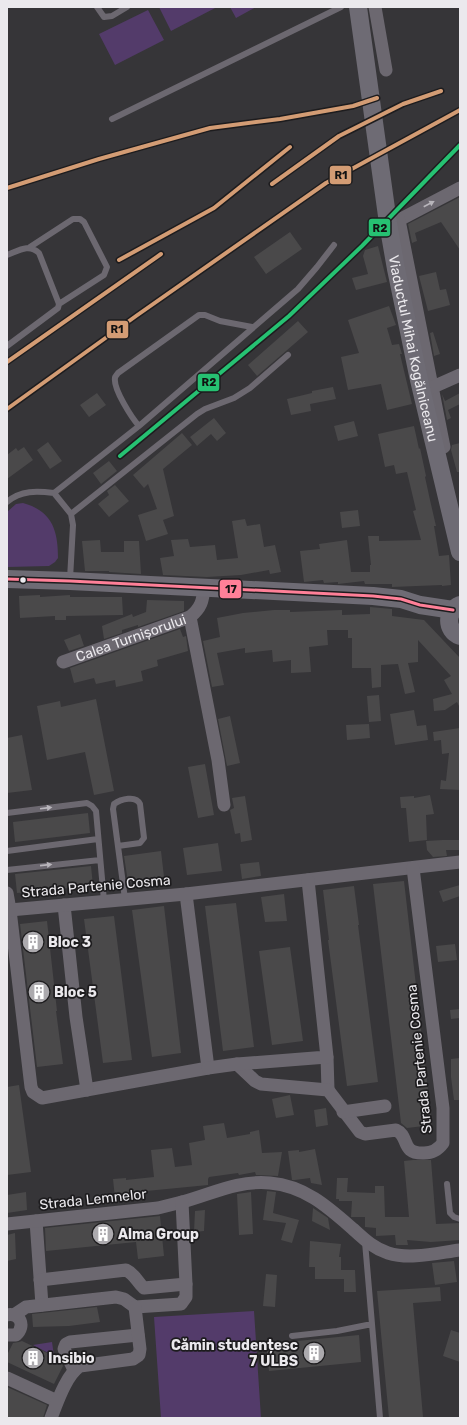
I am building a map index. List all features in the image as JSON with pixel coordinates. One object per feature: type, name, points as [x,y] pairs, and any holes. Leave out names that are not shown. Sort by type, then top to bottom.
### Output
[{"type":"main road","name":"Viaductul Mihai Kogălniceanu","points":[[358,7],[396,270],[419,380],[457,523],[460,548]]},
{"type":"main road","points":[[7,579],[381,596],[401,599],[455,619]]},
{"type":"street","points":[[375,7],[386,70]]},
{"type":"street","points":[[460,188],[399,220],[386,228],[381,234],[415,395],[449,533],[460,548]]},
{"type":"street","points":[[399,220],[457,523]]},
{"type":"street","points":[[415,395],[460,375]]},
{"type":"street","name":"Calea Turnișorului","points":[[62,662],[190,617],[202,604],[204,587]]},
{"type":"street","points":[[190,617],[218,760],[224,805]]},
{"type":"street","name":"Strada Partenie Cosma","points":[[10,910],[186,894],[460,862]]},
{"type":"street","name":"Strada Partenie Cosma","points":[[328,1090],[343,1112],[360,1132],[365,1134],[396,1130],[399,1131],[410,1151],[416,1154],[431,1153],[443,1143],[443,1108],[412,868]]},
{"type":"street","points":[[237,1064],[255,1081],[261,1084],[328,1090],[327,1057],[308,880]]},
{"type":"street","name":"Strada Partenie Cosma","points":[[7,893],[31,1087],[33,1092],[42,1098],[208,1068],[237,1064],[327,1057]]},
{"type":"street","name":"Strada Partenie Cosma","points":[[186,894],[208,1068]]},
{"type":"street","points":[[64,905],[76,1017],[87,1090]]},
{"type":"street","points":[[343,1112],[385,1106]]},
{"type":"street","name":"Strada Lemnelor","points":[[7,1224],[131,1212],[182,1202],[236,1185],[252,1182],[271,1183],[285,1185],[301,1190],[323,1202],[365,1241],[389,1253],[403,1255],[460,1250]]},
{"type":"street","points":[[11,1315],[26,1307],[116,1296],[135,1306],[181,1304],[186,1298],[182,1202]]},
{"type":"street","points":[[36,1221],[42,1305]]},
{"type":"street","points":[[40,1280],[126,1270],[132,1272],[139,1284],[144,1288],[186,1284]]},
{"type":"street","points":[[51,1418],[57,1402],[74,1370],[80,1366],[133,1359],[139,1355],[140,1350],[135,1306]]},
{"type":"street","points":[[7,1336],[16,1335],[21,1328],[21,1320],[11,1315]]},
{"type":"street","points":[[74,1370],[64,1350],[66,1344],[70,1342],[138,1335]]},
{"type":"street","points":[[7,1378],[57,1402]]},
{"type":"lane","points":[[98,7],[104,17],[112,16],[127,7]]},
{"type":"lane","points":[[112,119],[341,7]]},
{"type":"lane","points":[[7,256],[30,247],[73,219],[80,219],[84,222],[107,267],[104,275],[59,304],[58,308],[7,346]]},
{"type":"lane","points":[[7,502],[14,496],[32,491],[54,493],[138,426],[298,289],[317,268],[334,245]]},
{"type":"lane","points":[[30,247],[34,248],[39,253],[59,304]]},
{"type":"lane","points":[[138,426],[126,409],[116,385],[115,379],[118,373],[200,315],[205,315],[220,321],[252,327]]},
{"type":"lane","points":[[71,514],[197,414],[223,401],[234,398],[250,388],[288,355]]},
{"type":"lane","points":[[54,493],[71,514],[73,525],[70,581]]},
{"type":"lane","points":[[118,846],[140,843],[144,838],[140,804],[138,800],[120,800],[114,804],[113,809],[125,899]]},
{"type":"lane","points":[[7,813],[87,803],[92,806],[96,811],[104,901]]},
{"type":"lane","points":[[7,851],[98,839]]},
{"type":"lane","points":[[7,870],[100,860]]},
{"type":"lane","points":[[446,1184],[450,1213],[454,1217],[460,1218]]},
{"type":"lane","points":[[365,1241],[380,1418]]},
{"type":"lane","points":[[292,1336],[337,1331],[372,1324]]},
{"type":"shaded area","points":[[159,7],[217,7],[171,31]]},
{"type":"shaded area","points":[[230,7],[256,7],[236,18]]},
{"type":"shaded area","points":[[148,10],[164,40],[115,65],[99,34]]},
{"type":"shaded area","points":[[23,503],[41,511],[47,517],[55,530],[58,558],[49,566],[7,567],[7,512],[16,504]]},
{"type":"shaded area","points":[[254,1311],[261,1418],[161,1418],[154,1317]]},
{"type":"shaded area","points":[[52,1342],[54,1356],[33,1345]]},
{"type":"building","points":[[460,197],[460,250],[441,222],[415,233],[417,241],[412,243],[408,224]]},
{"type":"building","points":[[290,232],[302,249],[266,274],[254,257]]},
{"type":"building","points":[[378,246],[387,282],[356,290],[352,278],[368,274],[363,256],[365,250]]},
{"type":"building","points":[[436,272],[440,290],[446,289],[450,305],[428,311],[419,276]]},
{"type":"building","points":[[389,306],[396,325],[387,328],[392,345],[399,344],[412,404],[387,410],[381,384],[348,390],[341,357],[359,353],[348,320]]},
{"type":"building","points":[[298,321],[308,332],[257,376],[248,365]]},
{"type":"building","points":[[433,332],[440,354],[434,356],[430,333]]},
{"type":"building","points":[[333,387],[336,399],[310,404],[311,411],[291,415],[287,399],[312,393],[312,391]]},
{"type":"building","points":[[97,393],[106,405],[89,417],[80,405]]},
{"type":"building","points":[[460,393],[460,404],[448,410],[451,418],[447,420],[442,394],[445,401]]},
{"type":"building","points":[[214,418],[226,433],[217,441],[211,434],[197,446],[190,437]]},
{"type":"building","points":[[354,421],[358,436],[338,441],[334,426]]},
{"type":"building","points":[[414,426],[436,526],[434,526],[439,556],[449,555],[451,585],[392,587],[392,584],[365,584],[364,581],[338,584],[338,582],[324,583],[323,580],[304,582],[300,551],[320,549],[319,544],[347,540],[351,572],[370,572],[371,565],[368,536],[379,536],[379,541],[421,540],[413,511],[416,510],[407,472],[396,474],[394,465],[385,467],[378,434]]},
{"type":"building","points":[[182,433],[192,445],[163,469],[174,516],[163,520],[168,534],[146,541],[138,515],[157,509],[148,484],[144,488],[133,475]]},
{"type":"building","points":[[48,442],[62,461],[50,469],[37,450]]},
{"type":"building","points":[[460,443],[460,472],[457,472],[451,450],[452,445]]},
{"type":"building","points":[[24,447],[33,460],[7,479],[7,455],[16,448],[18,451]]},
{"type":"building","points":[[109,461],[117,471],[101,484],[93,473]]},
{"type":"building","points":[[115,485],[129,501],[109,517],[98,504],[109,495],[107,491]]},
{"type":"building","points":[[358,510],[360,526],[342,528],[340,512]]},
{"type":"building","points":[[245,519],[247,526],[260,524],[264,547],[275,545],[281,572],[270,574],[269,570],[241,575],[207,577],[163,575],[160,558],[174,556],[171,540],[188,539],[190,547],[215,545],[217,560],[238,558],[232,521]]},
{"type":"building","points":[[100,540],[101,552],[124,552],[124,541],[139,541],[141,574],[109,571],[85,571],[82,541]]},
{"type":"building","points":[[40,595],[40,597],[70,595],[70,597],[122,597],[123,615],[66,616],[66,620],[55,620],[55,616],[20,618],[19,596]]},
{"type":"building","points":[[147,600],[184,601],[184,611],[138,627],[138,625],[122,630],[122,633],[104,639],[102,626],[132,614],[133,617],[146,612]]},
{"type":"building","points":[[370,607],[392,609],[392,616],[424,620],[460,658],[460,708],[457,702],[445,710],[434,711],[433,699],[452,694],[444,680],[451,676],[418,640],[418,662],[408,663],[415,692],[405,694],[398,664],[381,665],[381,687],[372,688],[371,668],[352,668],[352,638],[348,638],[348,630],[327,630],[328,645],[309,647],[311,672],[291,673],[291,660],[273,662],[272,650],[245,653],[245,648],[217,653],[224,685],[212,687],[203,641],[220,637],[217,618],[243,613],[274,610],[290,610],[290,612],[342,610],[342,615],[370,614]]},
{"type":"building","points":[[180,629],[183,637],[186,636],[188,651],[157,660],[158,666],[141,671],[143,681],[116,687],[115,680],[96,684],[94,678],[74,683],[70,668]]},
{"type":"building","points":[[80,634],[84,646],[69,651],[64,640]]},
{"type":"building","points":[[379,695],[381,721],[369,722],[367,696]]},
{"type":"building","points":[[96,699],[114,791],[94,795],[85,752],[47,760],[37,706],[60,701],[61,707]]},
{"type":"building","points":[[414,710],[417,726],[426,725],[428,740],[395,745],[390,714]]},
{"type":"building","points":[[230,716],[240,763],[227,766],[218,719]]},
{"type":"building","points":[[369,724],[370,738],[347,740],[346,725]]},
{"type":"building","points":[[460,728],[460,790],[440,789],[441,780],[446,781],[449,753],[442,754],[441,740],[434,741],[433,732]]},
{"type":"building","points":[[22,735],[32,790],[7,793],[7,738]]},
{"type":"building","points":[[205,764],[214,815],[198,818],[188,767]]},
{"type":"building","points":[[430,795],[434,814],[426,815],[427,840],[409,842],[406,808],[401,808],[400,797],[414,796],[414,798]]},
{"type":"building","points":[[245,796],[252,840],[241,842],[240,833],[235,834],[230,810],[234,808],[232,798]]},
{"type":"building","points":[[88,813],[90,833],[15,842],[13,822]]},
{"type":"building","points":[[460,840],[460,850],[446,850],[447,856],[433,857],[427,850],[426,841]]},
{"type":"building","points":[[218,843],[222,871],[187,875],[183,848]]},
{"type":"building","points":[[161,851],[164,877],[128,882],[124,856]]},
{"type":"building","points":[[259,862],[261,876],[242,879],[240,864]]},
{"type":"building","points":[[91,866],[93,886],[17,893],[15,874]]},
{"type":"building","points":[[404,881],[432,1125],[407,1128],[401,1123],[373,884]]},
{"type":"building","points":[[460,885],[460,896],[443,902],[439,891]]},
{"type":"building","points":[[354,886],[378,1082],[347,1086],[323,890]]},
{"type":"building","points":[[284,894],[287,921],[265,922],[261,897]]},
{"type":"building","points":[[236,903],[254,1047],[223,1051],[205,906]]},
{"type":"building","points":[[164,906],[181,1053],[152,1057],[132,910]]},
{"type":"building","points":[[114,916],[132,1060],[103,1063],[84,919]]},
{"type":"building","points":[[47,921],[63,1064],[37,1067],[20,924]]},
{"type":"building","points":[[455,944],[457,960],[438,962],[436,946]]},
{"type":"building","points":[[290,947],[303,1041],[272,1045],[259,951]]},
{"type":"building","points":[[460,1009],[460,1018],[451,1019],[450,1010]]},
{"type":"building","points":[[460,1058],[460,1100],[454,1100],[451,1077],[451,1059]]},
{"type":"building","points":[[19,1085],[31,1172],[7,1175],[7,1087]]},
{"type":"building","points":[[290,1095],[294,1115],[276,1118],[272,1099]]},
{"type":"building","points":[[326,1108],[328,1125],[316,1127],[314,1110]]},
{"type":"building","points":[[224,1123],[227,1138],[250,1134],[250,1132],[259,1130],[262,1153],[282,1152],[278,1176],[256,1175],[255,1172],[239,1175],[238,1173],[209,1177],[208,1185],[136,1192],[137,1196],[115,1198],[113,1179],[126,1178],[126,1180],[154,1177],[151,1150],[172,1148],[175,1167],[192,1165],[189,1143],[205,1140],[203,1126]]},
{"type":"building","points":[[315,1149],[322,1185],[311,1183],[310,1178],[292,1180],[288,1151],[299,1150],[299,1152]]},
{"type":"building","points":[[431,1160],[436,1224],[460,1223],[460,1240],[431,1242],[407,1240],[408,1245],[396,1245],[395,1235],[376,1236],[376,1228],[365,1227],[365,1217],[351,1217],[352,1201],[339,1201],[339,1199],[336,1199],[337,1178],[348,1178],[347,1192],[375,1193],[375,1186],[384,1186],[385,1217],[409,1217],[404,1161]]},
{"type":"building","points":[[267,1191],[276,1192],[273,1213],[299,1220],[292,1243],[281,1240],[286,1223],[263,1220]]},
{"type":"building","points":[[26,1192],[27,1210],[7,1213],[7,1195]]},
{"type":"building","points":[[251,1192],[253,1234],[239,1235],[237,1194]]},
{"type":"building","points":[[313,1208],[328,1218],[330,1230],[312,1221]]},
{"type":"building","points":[[205,1210],[204,1231],[194,1232],[195,1211]]},
{"type":"building","name":"Alma Group","points":[[160,1216],[164,1256],[138,1259],[136,1242],[46,1251],[45,1228]]},
{"type":"building","points":[[15,1233],[16,1259],[7,1261],[7,1235]]},
{"type":"building","points":[[310,1241],[341,1244],[339,1257],[341,1257],[341,1270],[355,1270],[356,1292],[344,1292],[344,1279],[315,1279],[315,1267],[309,1267]]},
{"type":"building","points":[[454,1261],[457,1282],[435,1285],[432,1263]]},
{"type":"building","points":[[266,1274],[277,1275],[275,1307],[263,1306]]},
{"type":"building","points":[[440,1287],[441,1301],[413,1303],[423,1417],[389,1418],[377,1291]]},
{"type":"building","points":[[97,1307],[100,1322],[69,1326],[33,1327],[32,1314]]},
{"type":"building","points":[[451,1330],[460,1333],[460,1362],[443,1356]]},
{"type":"building","name":"Cămin studențesc 7 ULBS","points":[[359,1335],[361,1362],[269,1371],[266,1344]]},
{"type":"building","name":"Insibio","points":[[22,1341],[60,1359],[63,1366],[54,1384],[7,1362],[7,1355],[13,1343]]},
{"type":"building","points":[[7,1387],[47,1405],[43,1418],[7,1418]]},
{"type":"transit line","name":"R1","points":[[272,184],[339,136],[403,104],[441,91]]},
{"type":"transit line","name":"R1","points":[[7,188],[99,159],[210,128],[280,119],[353,106],[377,98]]},
{"type":"transit line","name":"R1","points":[[7,409],[136,316],[326,183],[460,110]]},
{"type":"transit line","name":"R2","points":[[120,456],[289,316],[362,246],[460,145]]},
{"type":"transit line","name":"R1","points":[[119,260],[214,208],[290,147]]},
{"type":"transit line","name":"R1","points":[[7,362],[161,254]]},
{"type":"transit line","name":"17","points":[[7,579],[373,596],[401,599],[420,605],[453,610]]},
{"type":"place","name":"Bloc 3","points":[[33,942]]},
{"type":"place","name":"Bloc 5","points":[[39,992]]},
{"type":"place","name":"Alma Group","points":[[103,1234]]},
{"type":"place","name":"Cămin studențesc 7 ULBS","points":[[314,1353]]},
{"type":"place","name":"Insibio","points":[[33,1358]]}]
